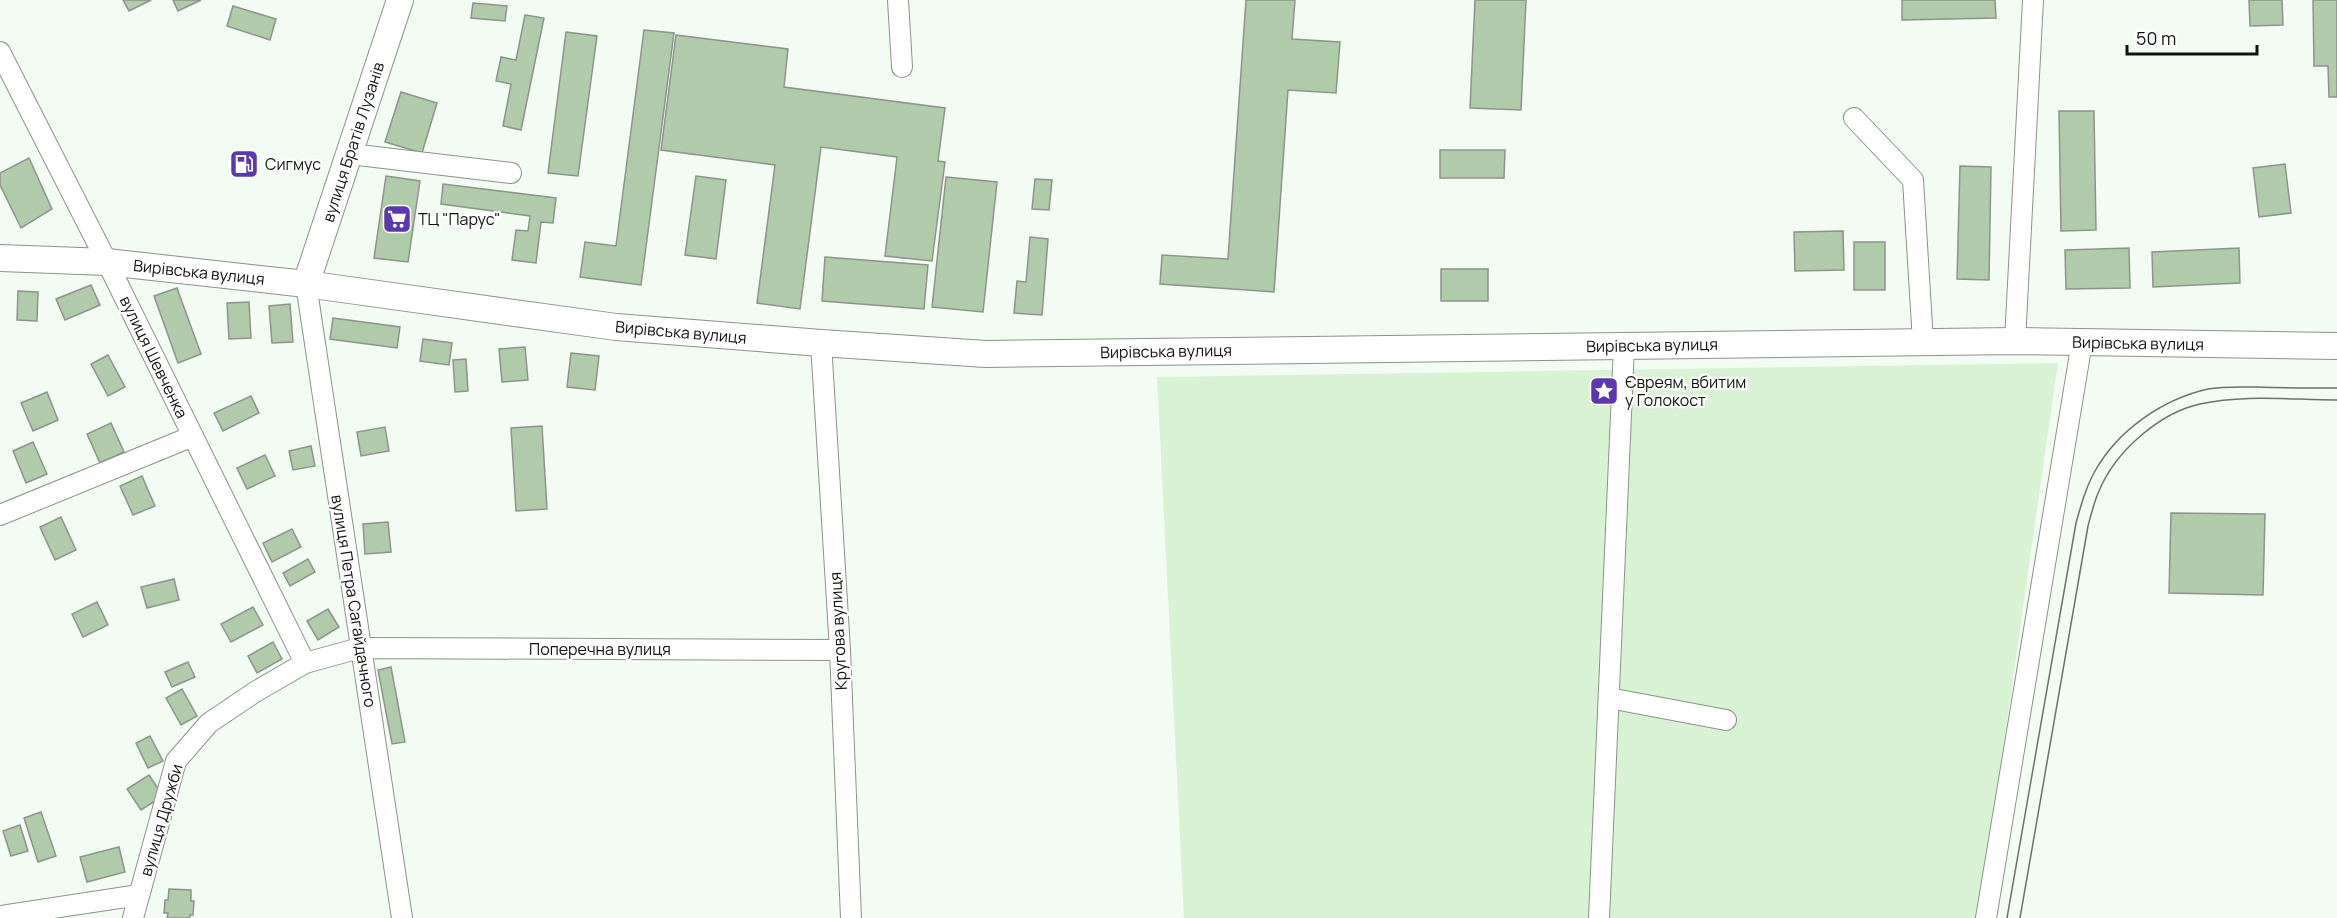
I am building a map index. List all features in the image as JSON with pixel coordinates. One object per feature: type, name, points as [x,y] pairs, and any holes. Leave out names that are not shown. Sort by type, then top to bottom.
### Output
[{"type":"main road","name":"вулиця Братів Лузанів","points":[[306,284],[400,0]]},
{"type":"main road","name":"Вирівська вулиця","points":[[0,258],[107,262],[306,284],[616,327],[821,344],[986,354],[2015,341],[2337,346]]},
{"type":"street","points":[[898,0],[902,67]]},
{"type":"street","points":[[2015,341],[2033,0]]},
{"type":"street","name":"вулиця Шевченка","points":[[0,52],[107,262],[305,663]]},
{"type":"street","points":[[1854,118],[1913,180],[1923,342]]},
{"type":"street","points":[[350,154],[511,173]]},
{"type":"street","name":"вулиця Петра Сагайдачного","points":[[306,284],[402,918]]},
{"type":"street","points":[[1986,918],[2082,342]]},
{"type":"street","name":"Кругова вулиця","points":[[821,344],[840,650],[851,918]]},
{"type":"street","points":[[1599,918],[1624,346]]},
{"type":"street","points":[[0,515],[193,436]]},
{"type":"street","name":"Поперечна вулиця","points":[[360,648],[840,650]]},
{"type":"street","name":"вулиця Дружби","points":[[133,918],[176,761],[209,723],[255,692],[305,663],[360,648]]},
{"type":"street","points":[[1609,698],[1726,720]]},
{"type":"street","points":[[0,916],[139,895]]},
{"type":"green space","points":[[2058,363],[1979,918],[1184,918],[1157,377]]},
{"type":"building","points":[[123,0],[151,0],[129,11]]},
{"type":"building","points":[[173,0],[201,0],[178,11]]},
{"type":"building","points":[[1246,0],[1295,0],[1292,39],[1340,42],[1336,93],[1288,90],[1274,292],[1160,284],[1162,255],[1228,259]]},
{"type":"building","points":[[1475,0],[1526,0],[1521,110],[1470,108]]},
{"type":"building","points":[[1902,0],[1995,0],[1996,18],[1902,20]]},
{"type":"building","points":[[2249,0],[2282,0],[2283,25],[2250,26]]},
{"type":"building","points":[[2313,0],[2337,0],[2337,97],[2329,97],[2328,66],[2314,66]]},
{"type":"building","points":[[473,3],[507,6],[505,21],[471,18]]},
{"type":"building","points":[[233,6],[276,19],[270,40],[227,26]]},
{"type":"building","points":[[525,15],[544,18],[521,130],[503,126],[511,84],[496,81],[501,57],[516,60]]},
{"type":"building","points":[[644,30],[674,33],[641,285],[580,277],[585,242],[616,246]]},
{"type":"building","points":[[566,32],[597,36],[578,176],[548,173]]},
{"type":"building","points":[[676,35],[788,49],[784,87],[945,108],[938,161],[945,162],[932,261],[885,256],[897,157],[821,147],[800,309],[757,303],[775,165],[661,150]]},
{"type":"building","points":[[401,92],[437,103],[422,153],[385,142]]},
{"type":"building","points":[[2059,111],[2094,111],[2096,230],[2061,231]]},
{"type":"building","points":[[1440,150],[1505,150],[1504,178],[1440,178]]},
{"type":"building","points":[[29,158],[52,209],[21,228],[0,185],[0,173]]},
{"type":"building","points":[[2285,164],[2291,213],[2259,217],[2253,168]]},
{"type":"building","points":[[1960,166],[1991,167],[1989,280],[1957,279]]},
{"type":"building","name":"ТЦ \"Парус\"","points":[[386,176],[420,181],[408,262],[374,258]]},
{"type":"building","points":[[696,176],[726,180],[716,259],[685,255]]},
{"type":"building","points":[[946,177],[997,182],[983,312],[932,307]]},
{"type":"building","points":[[1035,179],[1052,180],[1049,210],[1032,209]]},
{"type":"building","points":[[443,184],[556,198],[553,223],[541,222],[536,263],[512,260],[516,230],[528,231],[530,216],[441,204]]},
{"type":"building","points":[[1843,231],[1844,270],[1795,271],[1794,232]]},
{"type":"building","points":[[1030,237],[1048,239],[1042,315],[1014,313],[1017,281],[1026,282]]},
{"type":"building","points":[[1854,242],[1885,242],[1885,290],[1854,290]]},
{"type":"building","points":[[2129,248],[2130,288],[2066,289],[2065,250]]},
{"type":"building","points":[[2239,248],[2240,283],[2153,287],[2152,252]]},
{"type":"building","points":[[825,257],[928,265],[924,309],[822,301]]},
{"type":"building","points":[[1441,269],[1488,269],[1488,301],[1441,301]]},
{"type":"building","points":[[91,285],[100,305],[65,320],[56,299]]},
{"type":"building","points":[[177,288],[201,354],[178,363],[154,296]]},
{"type":"building","points":[[18,291],[38,292],[37,321],[17,320]]},
{"type":"building","points":[[249,302],[251,338],[229,339],[227,303]]},
{"type":"building","points":[[290,304],[293,342],[272,343],[269,306]]},
{"type":"building","points":[[333,318],[400,327],[397,348],[330,339]]},
{"type":"building","points":[[423,339],[452,343],[449,365],[420,361]]},
{"type":"building","points":[[525,347],[528,380],[502,382],[499,349]]},
{"type":"building","points":[[571,353],[599,356],[595,390],[567,387]]},
{"type":"building","points":[[108,355],[125,387],[108,396],[91,364]]},
{"type":"building","points":[[466,359],[468,391],[455,392],[453,360]]},
{"type":"building","points":[[47,392],[58,420],[33,431],[21,403]]},
{"type":"building","points":[[251,396],[259,413],[223,431],[214,413]]},
{"type":"building","points":[[111,423],[124,452],[100,463],[87,434]]},
{"type":"building","points":[[542,426],[547,509],[516,511],[511,428]]},
{"type":"building","points":[[385,427],[389,451],[361,456],[357,432]]},
{"type":"building","points":[[33,442],[47,474],[26,483],[13,451]]},
{"type":"building","points":[[311,446],[315,466],[293,470],[289,451]]},
{"type":"building","points":[[265,455],[275,476],[247,489],[237,468]]},
{"type":"building","points":[[142,476],[155,506],[133,515],[120,486]]},
{"type":"building","points":[[2171,513],[2265,514],[2263,595],[2169,593]]},
{"type":"building","points":[[61,517],[76,550],[55,560],[40,527]]},
{"type":"building","points":[[388,522],[391,552],[365,554],[363,524]]},
{"type":"building","points":[[292,529],[301,547],[272,562],[263,543]]},
{"type":"building","points":[[308,559],[315,572],[290,586],[283,573]]},
{"type":"building","points":[[174,579],[179,600],[147,608],[141,587]]},
{"type":"building","points":[[97,602],[108,625],[83,637],[72,614]]},
{"type":"building","points":[[253,607],[263,625],[231,642],[221,624]]},
{"type":"building","points":[[328,609],[339,627],[318,640],[307,621]]},
{"type":"building","points":[[273,642],[282,659],[257,673],[248,656]]},
{"type":"building","points":[[188,662],[195,677],[172,687],[165,672]]},
{"type":"building","points":[[391,667],[405,742],[392,744],[378,670]]},
{"type":"building","points":[[182,689],[197,716],[181,725],[166,698]]},
{"type":"building","points":[[150,736],[163,761],[148,768],[136,743]]},
{"type":"building","points":[[149,775],[163,796],[141,810],[127,789]]},
{"type":"building","points":[[41,812],[56,856],[38,862],[24,818]]},
{"type":"building","points":[[20,825],[28,851],[11,856],[3,831]]},
{"type":"building","points":[[119,847],[125,872],[87,882],[80,857]]},
{"type":"building","points":[[169,889],[191,890],[191,901],[194,901],[193,915],[190,915],[190,918],[167,918],[168,913],[164,913]]},
{"type":"tram line","points":[[2007,918],[2076,523],[2086,490],[2095,471],[2116,442],[2143,418],[2191,394],[2227,387],[2337,388]]},
{"type":"tram line","points":[[2020,918],[2088,526],[2106,476],[2127,449],[2154,425],[2169,416],[2200,404],[2234,399],[2268,398],[2337,400]]},
{"type":"place","name":"Сигмус","points":[[244,164]]},
{"type":"place","name":"ТЦ \"Парус\"","points":[[397,219]]},
{"type":"place","name":"Євреям, вбитим у Голокост","points":[[1604,391]]}]
